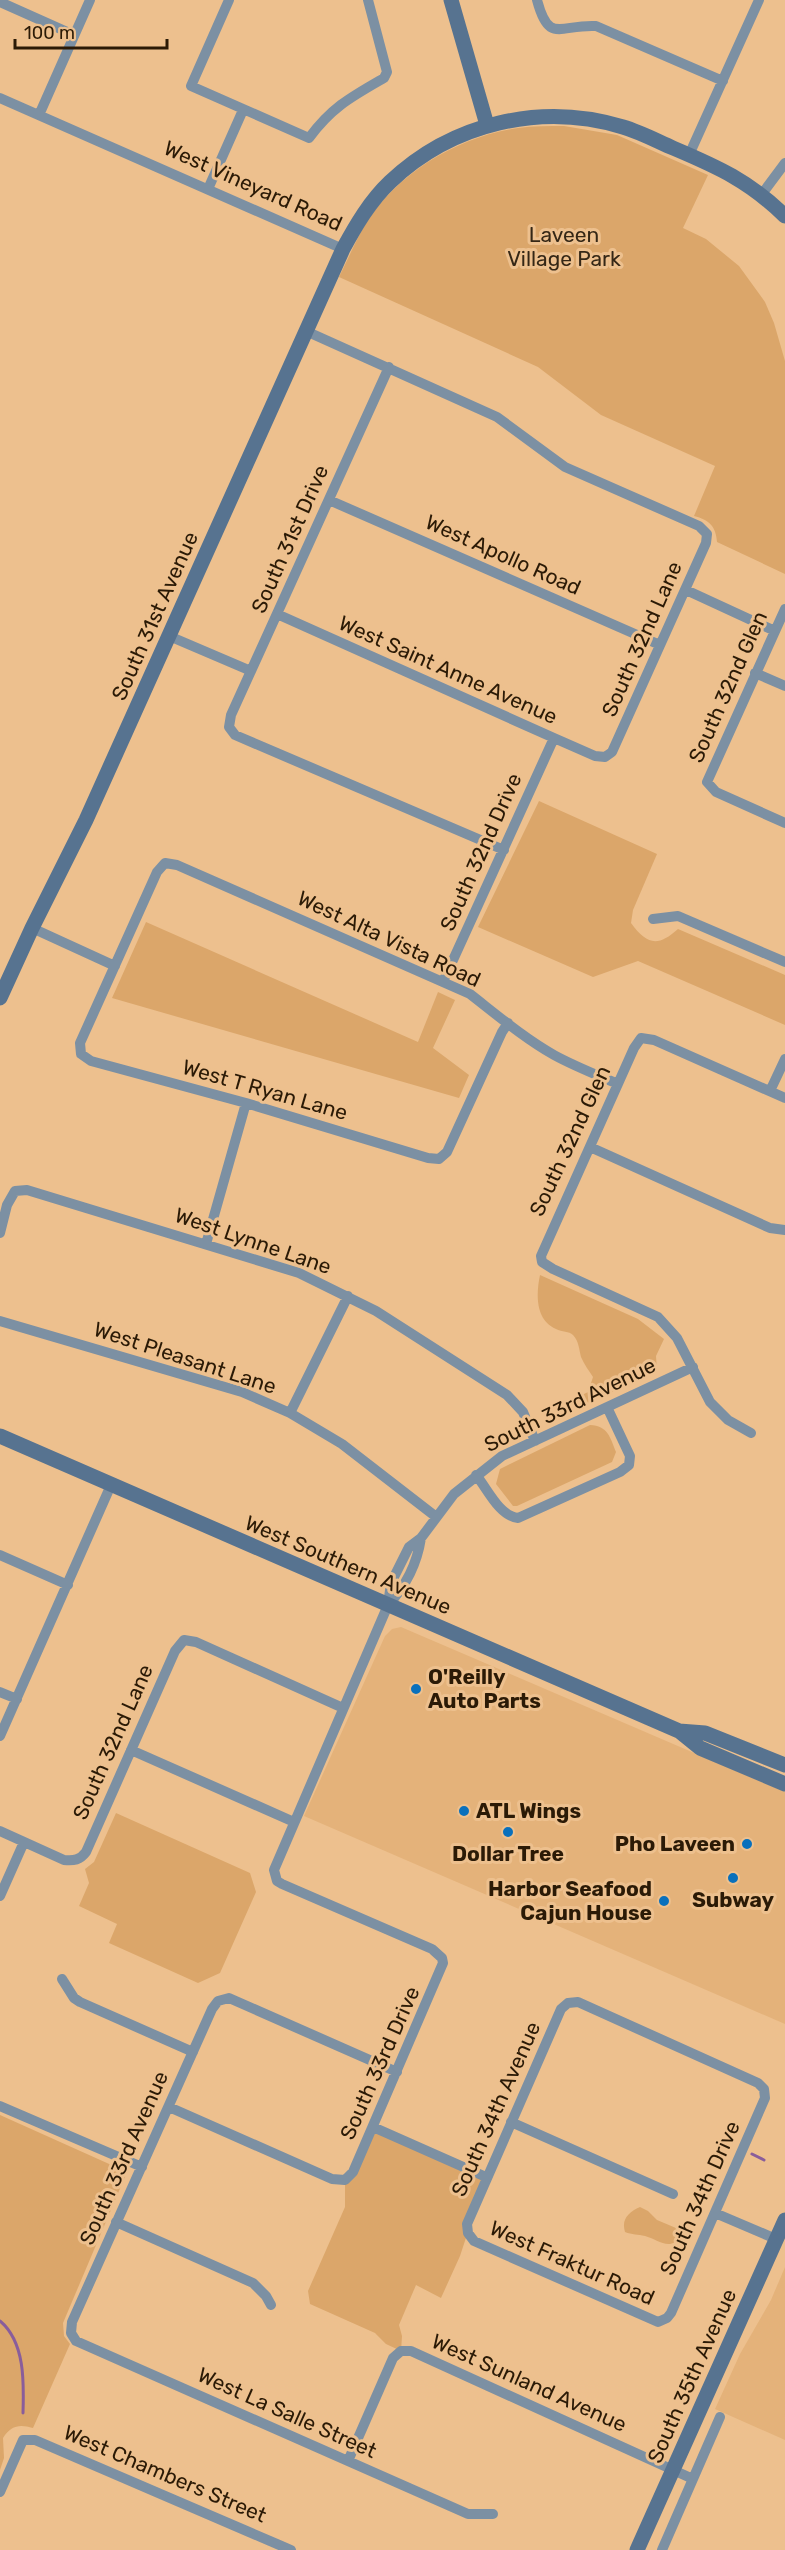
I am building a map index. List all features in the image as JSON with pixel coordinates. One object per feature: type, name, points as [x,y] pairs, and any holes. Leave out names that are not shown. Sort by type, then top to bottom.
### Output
[{"type":"street","points":[[39,115],[90,0]]},
{"type":"street","points":[[229,0],[191,86],[309,138],[326,116],[344,101],[384,78],[387,72],[368,0]]},
{"type":"street","points":[[451,0],[487,125]]},
{"type":"street","points":[[537,0],[543,21],[551,28],[560,30],[582,25],[596,26],[723,81]]},
{"type":"street","points":[[689,155],[759,0]]},
{"type":"street","points":[[0,2],[74,35]]},
{"type":"street","name":"West Vineyard Road","points":[[0,98],[343,249],[378,196],[401,172],[457,135],[487,125],[528,117],[589,120],[624,127],[727,172],[762,194],[785,216]]},
{"type":"street","points":[[208,189],[243,110]]},
{"type":"street","points":[[762,194],[785,163]]},
{"type":"street","name":"South 31st Avenue","points":[[0,998],[86,820],[308,332],[343,249]]},
{"type":"street","points":[[308,332],[389,367]]},
{"type":"street","name":"South 31st Drive","points":[[389,367],[231,715],[230,727],[235,735],[504,850]]},
{"type":"street","name":"South 32nd Lane","points":[[389,367],[497,417],[565,467],[699,526],[707,534],[706,543],[686,590],[612,752],[605,757]]},
{"type":"street","name":"West Apollo Road","points":[[329,500],[660,645]]},
{"type":"street","points":[[686,590],[775,631]]},
{"type":"street","name":"South 32nd Glen","points":[[785,609],[707,782],[716,792],[785,823]]},
{"type":"street","name":"West Saint Anne Avenue","points":[[277,614],[595,756],[605,757]]},
{"type":"street","points":[[169,636],[251,671]]},
{"type":"street","points":[[755,673],[785,686]]},
{"type":"street","name":"South 32nd Drive","points":[[443,982],[554,738]]},
{"type":"street","name":"West Alta Vista Road","points":[[115,966],[157,872],[165,863],[177,865],[470,994],[556,1056],[618,1084]]},
{"type":"street","points":[[653,919],[678,916],[785,962]]},
{"type":"street","points":[[32,928],[115,966]]},
{"type":"street","name":"West T Ryan Lane","points":[[115,966],[80,1043],[81,1054],[91,1061],[246,1103],[428,1158],[439,1159],[447,1152],[508,1023]]},
{"type":"street","name":"South 32nd Glen","points":[[693,1367],[677,1338],[658,1317],[542,1262],[542,1250],[634,1048],[641,1038],[654,1040],[770,1091]]},
{"type":"street","points":[[785,1059],[770,1091],[785,1098]]},
{"type":"street","points":[[206,1244],[246,1103]]},
{"type":"street","points":[[590,1147],[770,1228],[784,1231]]},
{"type":"street","name":"West Lynne Lane","points":[[0,1233],[7,1205],[15,1191],[27,1190],[299,1273],[348,1296],[507,1395],[523,1412],[535,1441]]},
{"type":"street","points":[[290,1413],[348,1296]]},
{"type":"street","name":"West Pleasant Lane","points":[[0,1321],[242,1392],[290,1413],[342,1444],[435,1516]]},
{"type":"street","points":[[693,1367],[710,1402],[728,1420],[751,1433]]},
{"type":"street","name":"South 33rd Avenue","points":[[442,1958],[432,1949],[282,1884],[275,1875],[276,1864],[388,1605],[403,1589],[418,1555],[421,1538],[435,1516],[454,1494],[502,1456],[693,1367]]},
{"type":"street","points":[[476,1475],[502,1510],[512,1518],[522,1517],[620,1472],[629,1465],[630,1456],[606,1407]]},
{"type":"street","name":"West Southern Avenue","points":[[0,1436],[679,1731],[700,1748],[785,1784]]},
{"type":"street","points":[[0,1736],[111,1485]]},
{"type":"street","points":[[0,1555],[68,1585]]},
{"type":"street","name":"South 32nd Lane","points":[[24,1842],[64,1860],[78,1860],[86,1852],[175,1651],[184,1640],[196,1642],[343,1708]]},
{"type":"street","points":[[0,1692],[17,1699]]},
{"type":"street","name":"West Southern Avenue","points":[[679,1731],[705,1733],[785,1765]]},
{"type":"street","points":[[131,1750],[294,1822]]},
{"type":"street","points":[[0,1831],[24,1842],[0,1896]]},
{"type":"street","name":"South 33rd Drive","points":[[169,2107],[332,2179],[345,2180],[353,2172],[443,1968],[442,1958]]},
{"type":"street","points":[[62,1979],[74,1998],[80,2002],[193,2052]]},
{"type":"street","name":"South 33rd Avenue","points":[[71,2333],[72,2322],[116,2222],[212,2009],[219,2001],[228,1998],[397,2072]]},
{"type":"street","name":"South 34th Avenue","points":[[468,2234],[467,2224],[486,2177],[561,2009],[568,2003],[578,2002],[758,2083],[764,2089]]},
{"type":"street","name":"South 34th Drive","points":[[663,2320],[670,2313],[715,2213],[765,2098],[764,2089]]},
{"type":"street","points":[[0,2106],[142,2168]]},
{"type":"street","points":[[510,2122],[673,2194]]},
{"type":"street","points":[[372,2127],[486,2177]]},
{"type":"street","points":[[715,2213],[776,2239]]},
{"type":"street","name":"South 35th Avenue","points":[[638,2550],[785,2220]]},
{"type":"street","points":[[116,2222],[252,2283],[266,2296],[271,2305]]},
{"type":"street","name":"West Fraktur Road","points":[[468,2234],[474,2241],[652,2321],[663,2320]]},
{"type":"street","name":"West La Salle Street","points":[[71,2333],[76,2342],[468,2514],[493,2514]]},
{"type":"street","name":"West Sunland Avenue","points":[[348,2461],[393,2358],[401,2351],[411,2351],[673,2470]]},
{"type":"street","points":[[662,2550],[720,2417]]},
{"type":"street","name":"West Chambers Street","points":[[0,2492],[23,2440],[35,2439],[291,2550]]},
{"type":"street","points":[[673,2470],[693,2479]]},
{"type":"shaded area","points":[[401,1627],[785,1792],[785,2024],[304,1816],[385,1636],[392,1629]]},
{"type":"shaded area","points":[[785,2267],[785,2440],[715,2409],[740,2354],[771,2300]]},
{"type":"green space","name":"Laveen Village Park","points":[[564,126],[617,135],[708,175],[683,228],[706,239],[739,266],[765,302],[785,361],[785,574],[717,542],[711,524],[694,516],[715,466],[601,415],[538,367],[339,277],[362,229],[380,205],[395,188],[432,160],[474,139],[496,133],[524,127]]},
{"type":"green space","points":[[539,801],[657,854],[633,910],[631,923],[642,936],[653,941],[664,939],[678,929],[785,975],[785,1025],[638,961],[593,977],[478,927]]},
{"type":"green space","points":[[146,922],[418,1042],[438,992],[455,1000],[433,1048],[469,1075],[459,1098],[112,998]]},
{"type":"green space","points":[[540,1275],[638,1319],[664,1339],[656,1356],[657,1372],[562,1414],[558,1407],[588,1392],[593,1377],[581,1357],[575,1337],[549,1325],[544,1319],[538,1298]]},
{"type":"green space","points":[[590,1425],[605,1430],[610,1437],[616,1452],[612,1462],[513,1506],[496,1484],[500,1469]]},
{"type":"green space","points":[[116,1813],[250,1873],[256,1892],[220,1973],[198,1983],[109,1943],[117,1924],[79,1906],[89,1883],[85,1869],[94,1862]]},
{"type":"green space","points":[[0,2115],[127,2172],[63,2323],[64,2336],[70,2344],[33,2428],[16,2427],[9,2430],[3,2438],[4,2458],[0,2470]]},
{"type":"green space","points":[[373,2127],[486,2177],[460,2256],[441,2298],[416,2285],[399,2325],[402,2336],[401,2351],[386,2344],[375,2333],[310,2304],[308,2291],[345,2207],[345,2180]]},
{"type":"green space","points":[[640,2207],[657,2220],[676,2228],[680,2235],[677,2240],[669,2244],[625,2232],[624,2223],[627,2216]]},
{"type":"waterway","points":[[752,2154],[764,2160]]},
{"type":"waterway","points":[[0,2321],[8,2330],[19,2351],[23,2376],[23,2413]]},
{"type":"place","name":"O'Reilly Auto Parts","points":[[416,1689]]},
{"type":"place","name":"ATL Wings","points":[[464,1811]]},
{"type":"place","name":"Dollar Tree","points":[[508,1832]]},
{"type":"place","name":"Pho Laveen","points":[[747,1844]]},
{"type":"place","name":"Subway","points":[[733,1878]]},
{"type":"place","name":"Harbor Seafood Cajun House","points":[[664,1901]]}]
